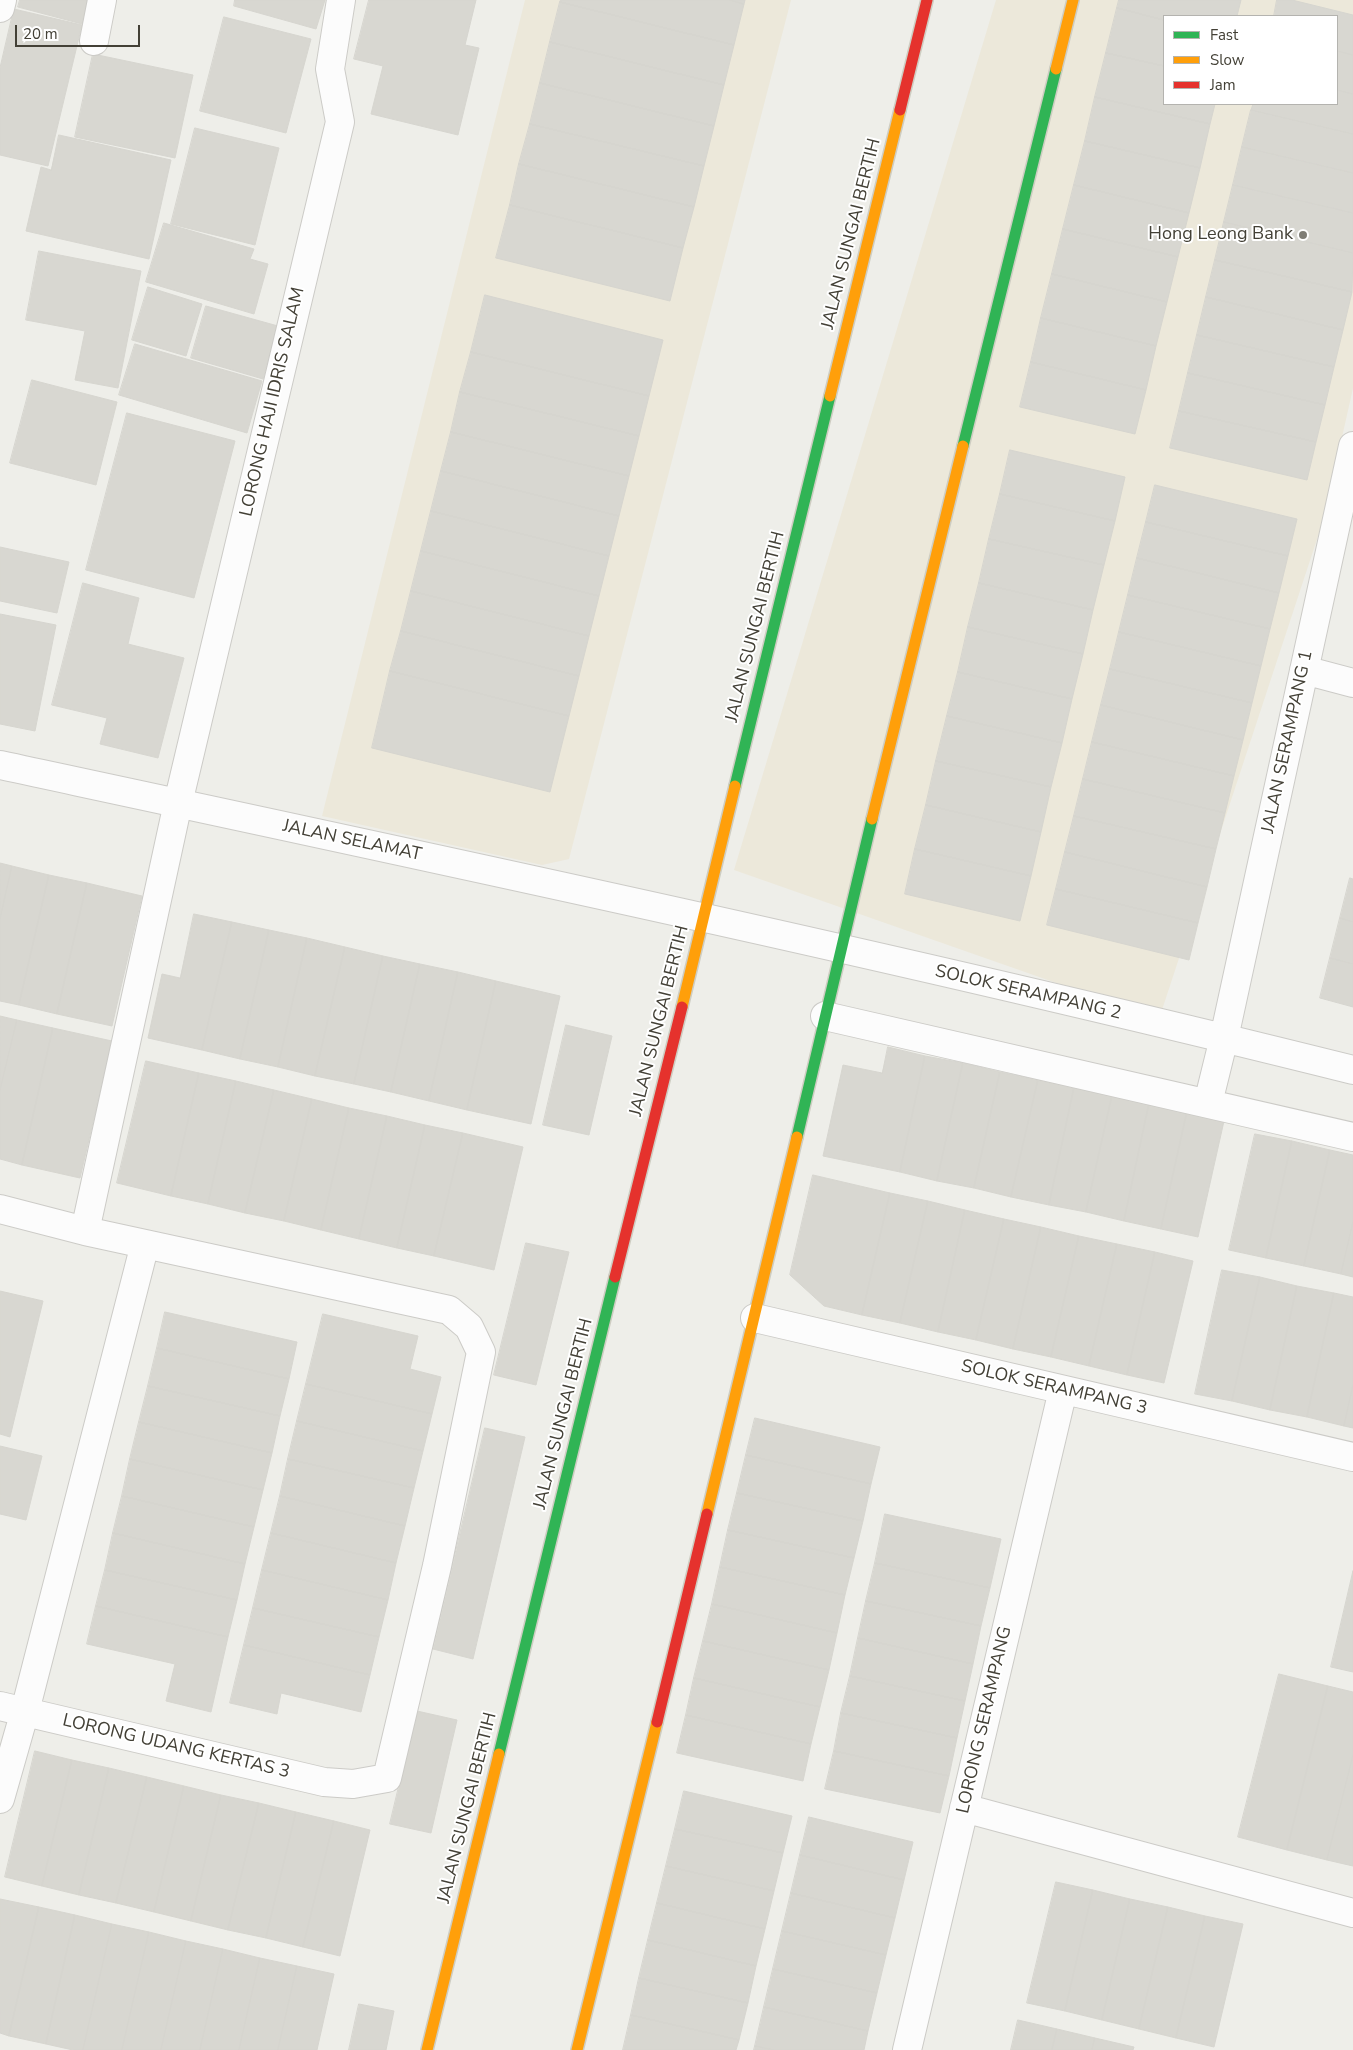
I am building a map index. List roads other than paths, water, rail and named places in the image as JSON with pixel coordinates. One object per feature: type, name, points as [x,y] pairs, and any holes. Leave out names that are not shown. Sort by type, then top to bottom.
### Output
[{"type":"street","points":[[0,8],[2,0]]},
{"type":"street","points":[[94,41],[102,0]]},
{"type":"street","name":"LORONG HAJI IDRIS SALAM","points":[[85,1231],[178,803],[340,122],[330,69],[341,0]]},
{"type":"street","name":"JALAN SUNGAI BERTIH","points":[[427,2050],[927,0]]},
{"type":"street","points":[[577,2050],[755,1318],[840,948],[1073,0]]},
{"type":"street","name":"JALAN SERAMPANG 1","points":[[1208,1103],[1224,1038],[1353,446]]},
{"type":"street","points":[[1304,670],[1353,682]]},
{"type":"street","name":"JALAN SELAMAT","points":[[0,765],[703,917]]},
{"type":"street","name":"SOLOK SERAMPANG 2","points":[[703,917],[1224,1038],[1353,1070]]},
{"type":"street","points":[[825,1016],[1353,1137]]},
{"type":"street","points":[[0,1209],[145,1244],[12,1708],[0,1799]]},
{"type":"street","name":"LORONG UDANG KERTAS 3","points":[[12,1708],[324,1782],[353,1784],[387,1778],[437,1566],[481,1352],[469,1327],[449,1310],[145,1244]]},
{"type":"street","name":"SOLOK SERAMPANG 3","points":[[755,1318],[1353,1457]]},
{"type":"street","name":"LORONG SERAMPANG","points":[[907,2050],[1062,1390]]},
{"type":"street","points":[[964,1808],[1353,1913]]},
{"type":"place","name":"Hong Leong Bank","points":[[1303,235]]}]
